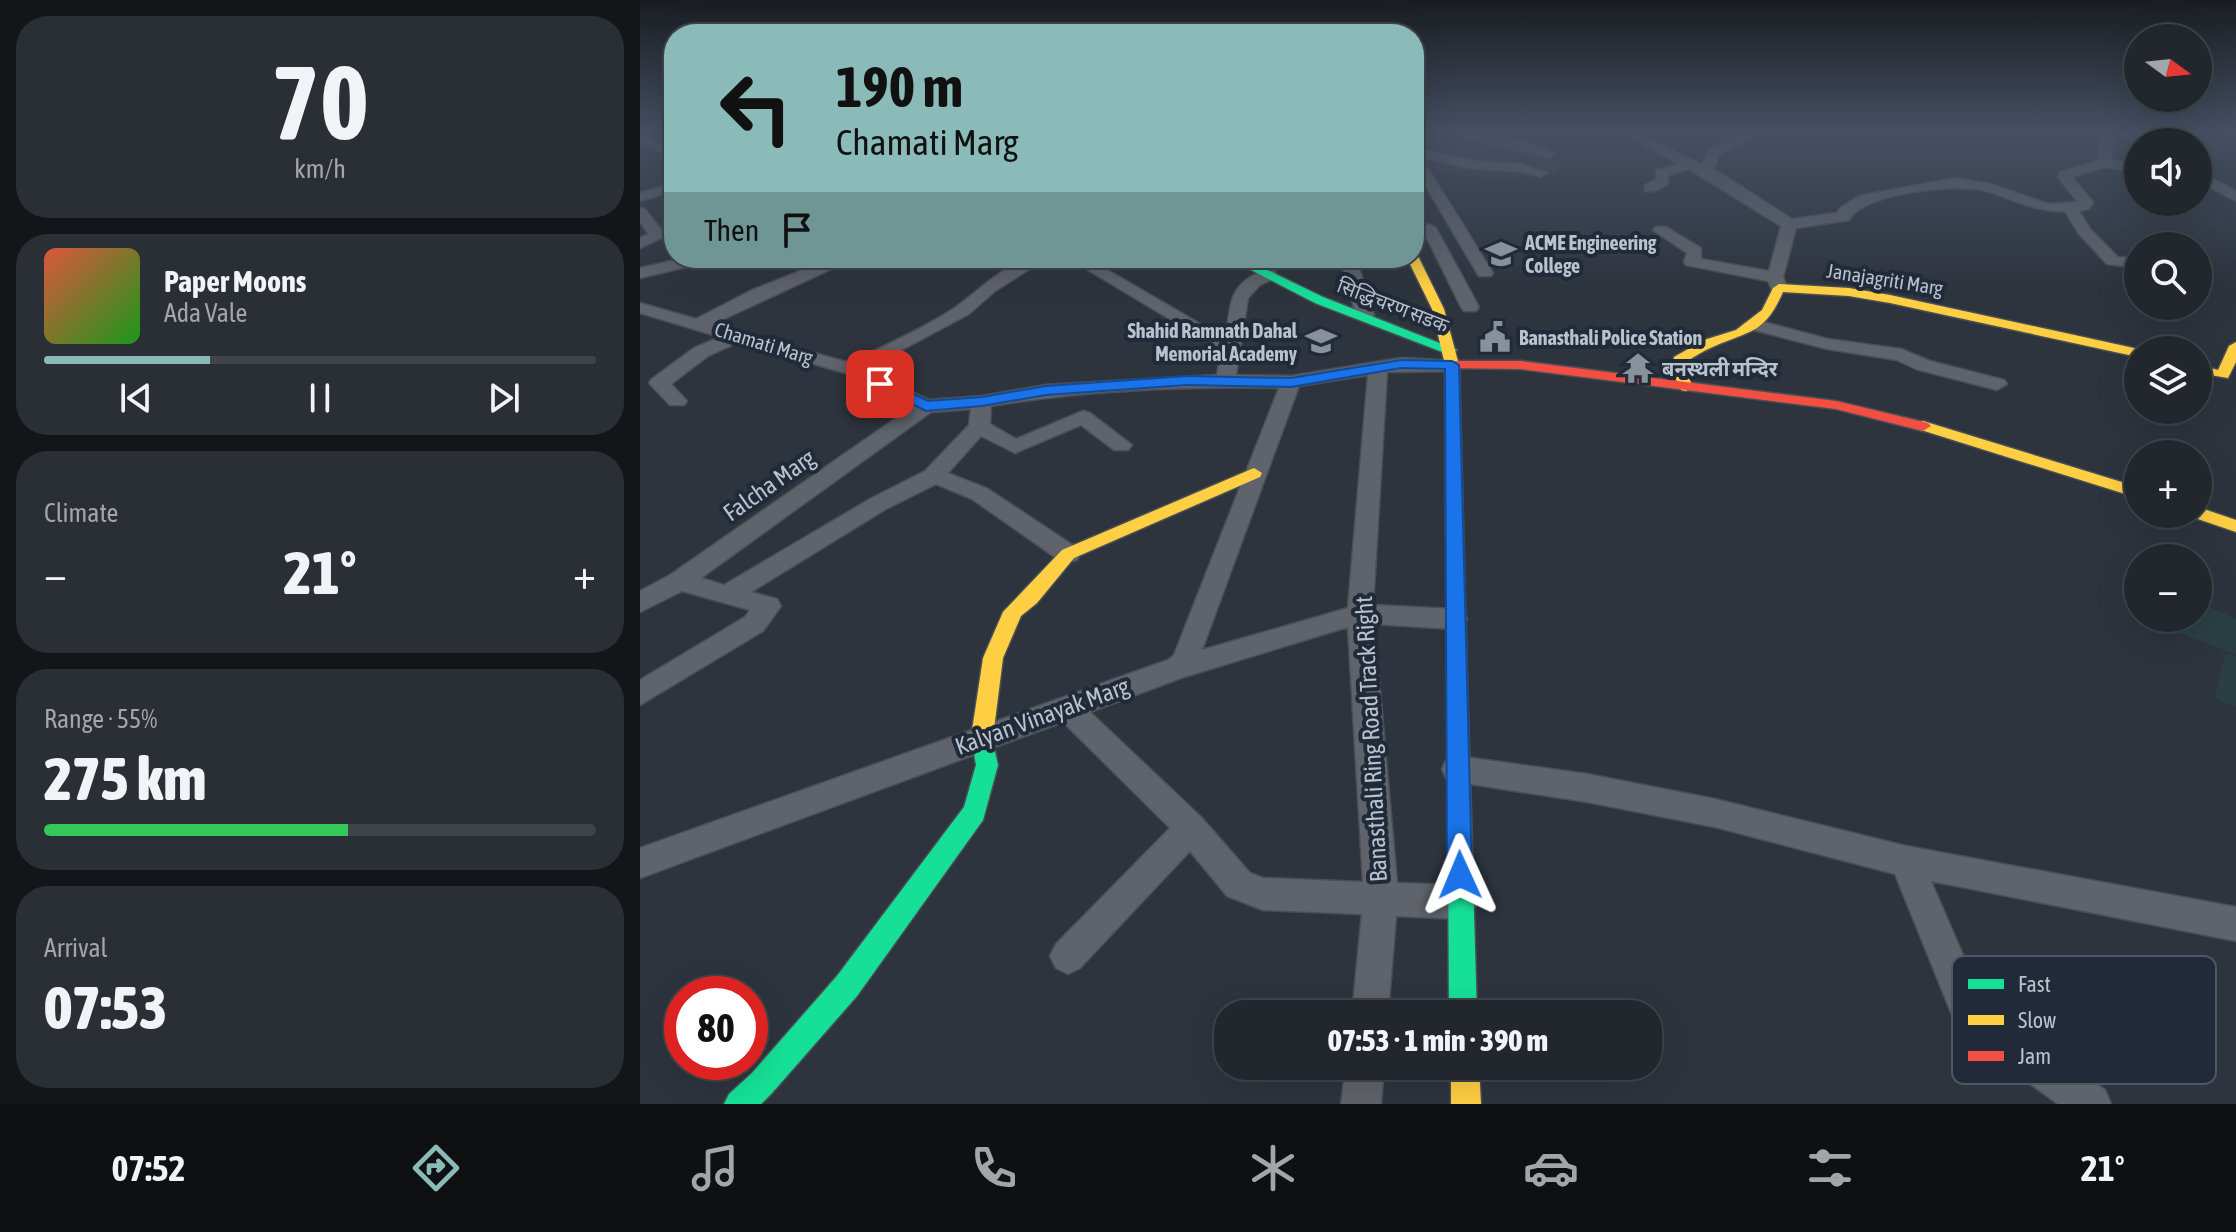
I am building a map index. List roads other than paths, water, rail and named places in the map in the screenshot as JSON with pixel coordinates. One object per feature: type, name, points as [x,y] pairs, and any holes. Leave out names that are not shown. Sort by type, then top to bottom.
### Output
[{"type":"main road","name":"सिद्धिचरण सडक","points":[[1255,268],[1319,300],[1365,315],[1451,358]]},
{"type":"main road","points":[[1418,268],[1438,309],[1451,358],[1463,1000]]},
{"type":"main road","points":[[1686,387],[1679,371],[1679,360],[1709,343],[1741,333],[1768,312],[1777,282]]},
{"type":"main road","name":"Janajagriti Marg","points":[[1777,282],[1890,299],[2124,350]]},
{"type":"main road","points":[[2212,372],[2223,375],[2236,346]]},
{"type":"main road","points":[[1451,358],[1836,405],[1946,431],[2124,488]]},
{"type":"main road","points":[[739,1104],[762,1083],[847,986],[975,812],[987,765],[982,738],[993,658],[1013,612],[1030,598],[1068,554],[1254,473]]},
{"type":"main road","points":[[2212,518],[2236,526]]},
{"type":"main road","points":[[1465,1080],[1466,1104]]},
{"type":"street","points":[[1432,184],[1485,273]]},
{"type":"street","points":[[1650,188],[1658,184]]},
{"type":"street","points":[[1724,184],[1789,224],[1844,217],[1845,211],[1864,199],[1947,184]]},
{"type":"street","points":[[1964,184],[1986,187],[2035,205],[2071,209],[2084,206],[2086,202],[2070,184]]},
{"type":"street","points":[[2213,184],[2236,197]]},
{"type":"street","points":[[640,197],[664,190]]},
{"type":"street","points":[[2071,209],[2084,231],[2113,261],[2124,262]]},
{"type":"street","points":[[640,212],[657,224],[658,236],[640,243]]},
{"type":"street","points":[[1661,230],[1695,251],[1692,262],[1777,282],[1789,224]]},
{"type":"street","points":[[1429,228],[1470,307]]},
{"type":"street","points":[[640,273],[664,267]]},
{"type":"street","points":[[701,323],[758,294],[822,268]]},
{"type":"street","points":[[852,369],[963,310],[992,284],[1021,268]]},
{"type":"street","points":[[1093,268],[1214,338],[1230,352]]},
{"type":"street","points":[[1351,268],[1365,315]]},
{"type":"street","points":[[1225,381],[1234,345],[1237,298],[1254,280],[1269,275]]},
{"type":"street","name":"Chamati Marg","points":[[640,308],[701,323],[735,337],[852,369],[926,406]]},
{"type":"street","points":[[1752,324],[1827,344],[1901,355],[1951,374],[1997,384]]},
{"type":"street","points":[[659,383],[701,352],[735,337]]},
{"type":"street","points":[[926,406],[982,402],[1046,391],[1187,380],[1291,382],[1451,358]]},
{"type":"street","name":"Banasthali Ring Road Track Right","points":[[1371,1000],[1381,898],[1360,614],[1378,367]]},
{"type":"street","points":[[640,373],[659,383],[677,401]]},
{"type":"street","points":[[1178,668],[1185,661],[1291,382]]},
{"type":"street","points":[[728,594],[878,504],[933,476],[979,426],[982,402]]},
{"type":"street","name":"Falcha Marg","points":[[640,603],[679,581],[926,406]]},
{"type":"street","points":[[979,426],[1015,447],[1083,417],[1121,445]]},
{"type":"street","points":[[933,476],[983,493],[1020,523],[1068,554]]},
{"type":"street","points":[[640,694],[754,624],[768,606],[679,581]]},
{"type":"street","name":"Kalyan Vinayak Marg","points":[[640,863],[1178,668],[1360,614],[1454,619]]},
{"type":"street","points":[[1067,707],[1191,828],[1239,885],[1263,894],[1460,902]]},
{"type":"street","points":[[1457,769],[1587,788],[1715,813],[1906,861],[2236,924]]},
{"type":"street","points":[[1068,956],[1191,828]]},
{"type":"street","points":[[1906,861],[1952,971]]},
{"type":"street","points":[[1361,1104],[1364,1080]]},
{"type":"street","points":[[2063,1084],[2091,1104]]},
{"type":"place","name":"ACME Engineering College","points":[[1501,254]]},
{"type":"place","name":"Banasthali Police Station","points":[[1495,337]]},
{"type":"place","name":"Shahid Ramnath Dahal Memorial Academy","points":[[1321,341]]},
{"type":"place","name":"बनस्थली मन्दिर","points":[[1638,368]]}]
